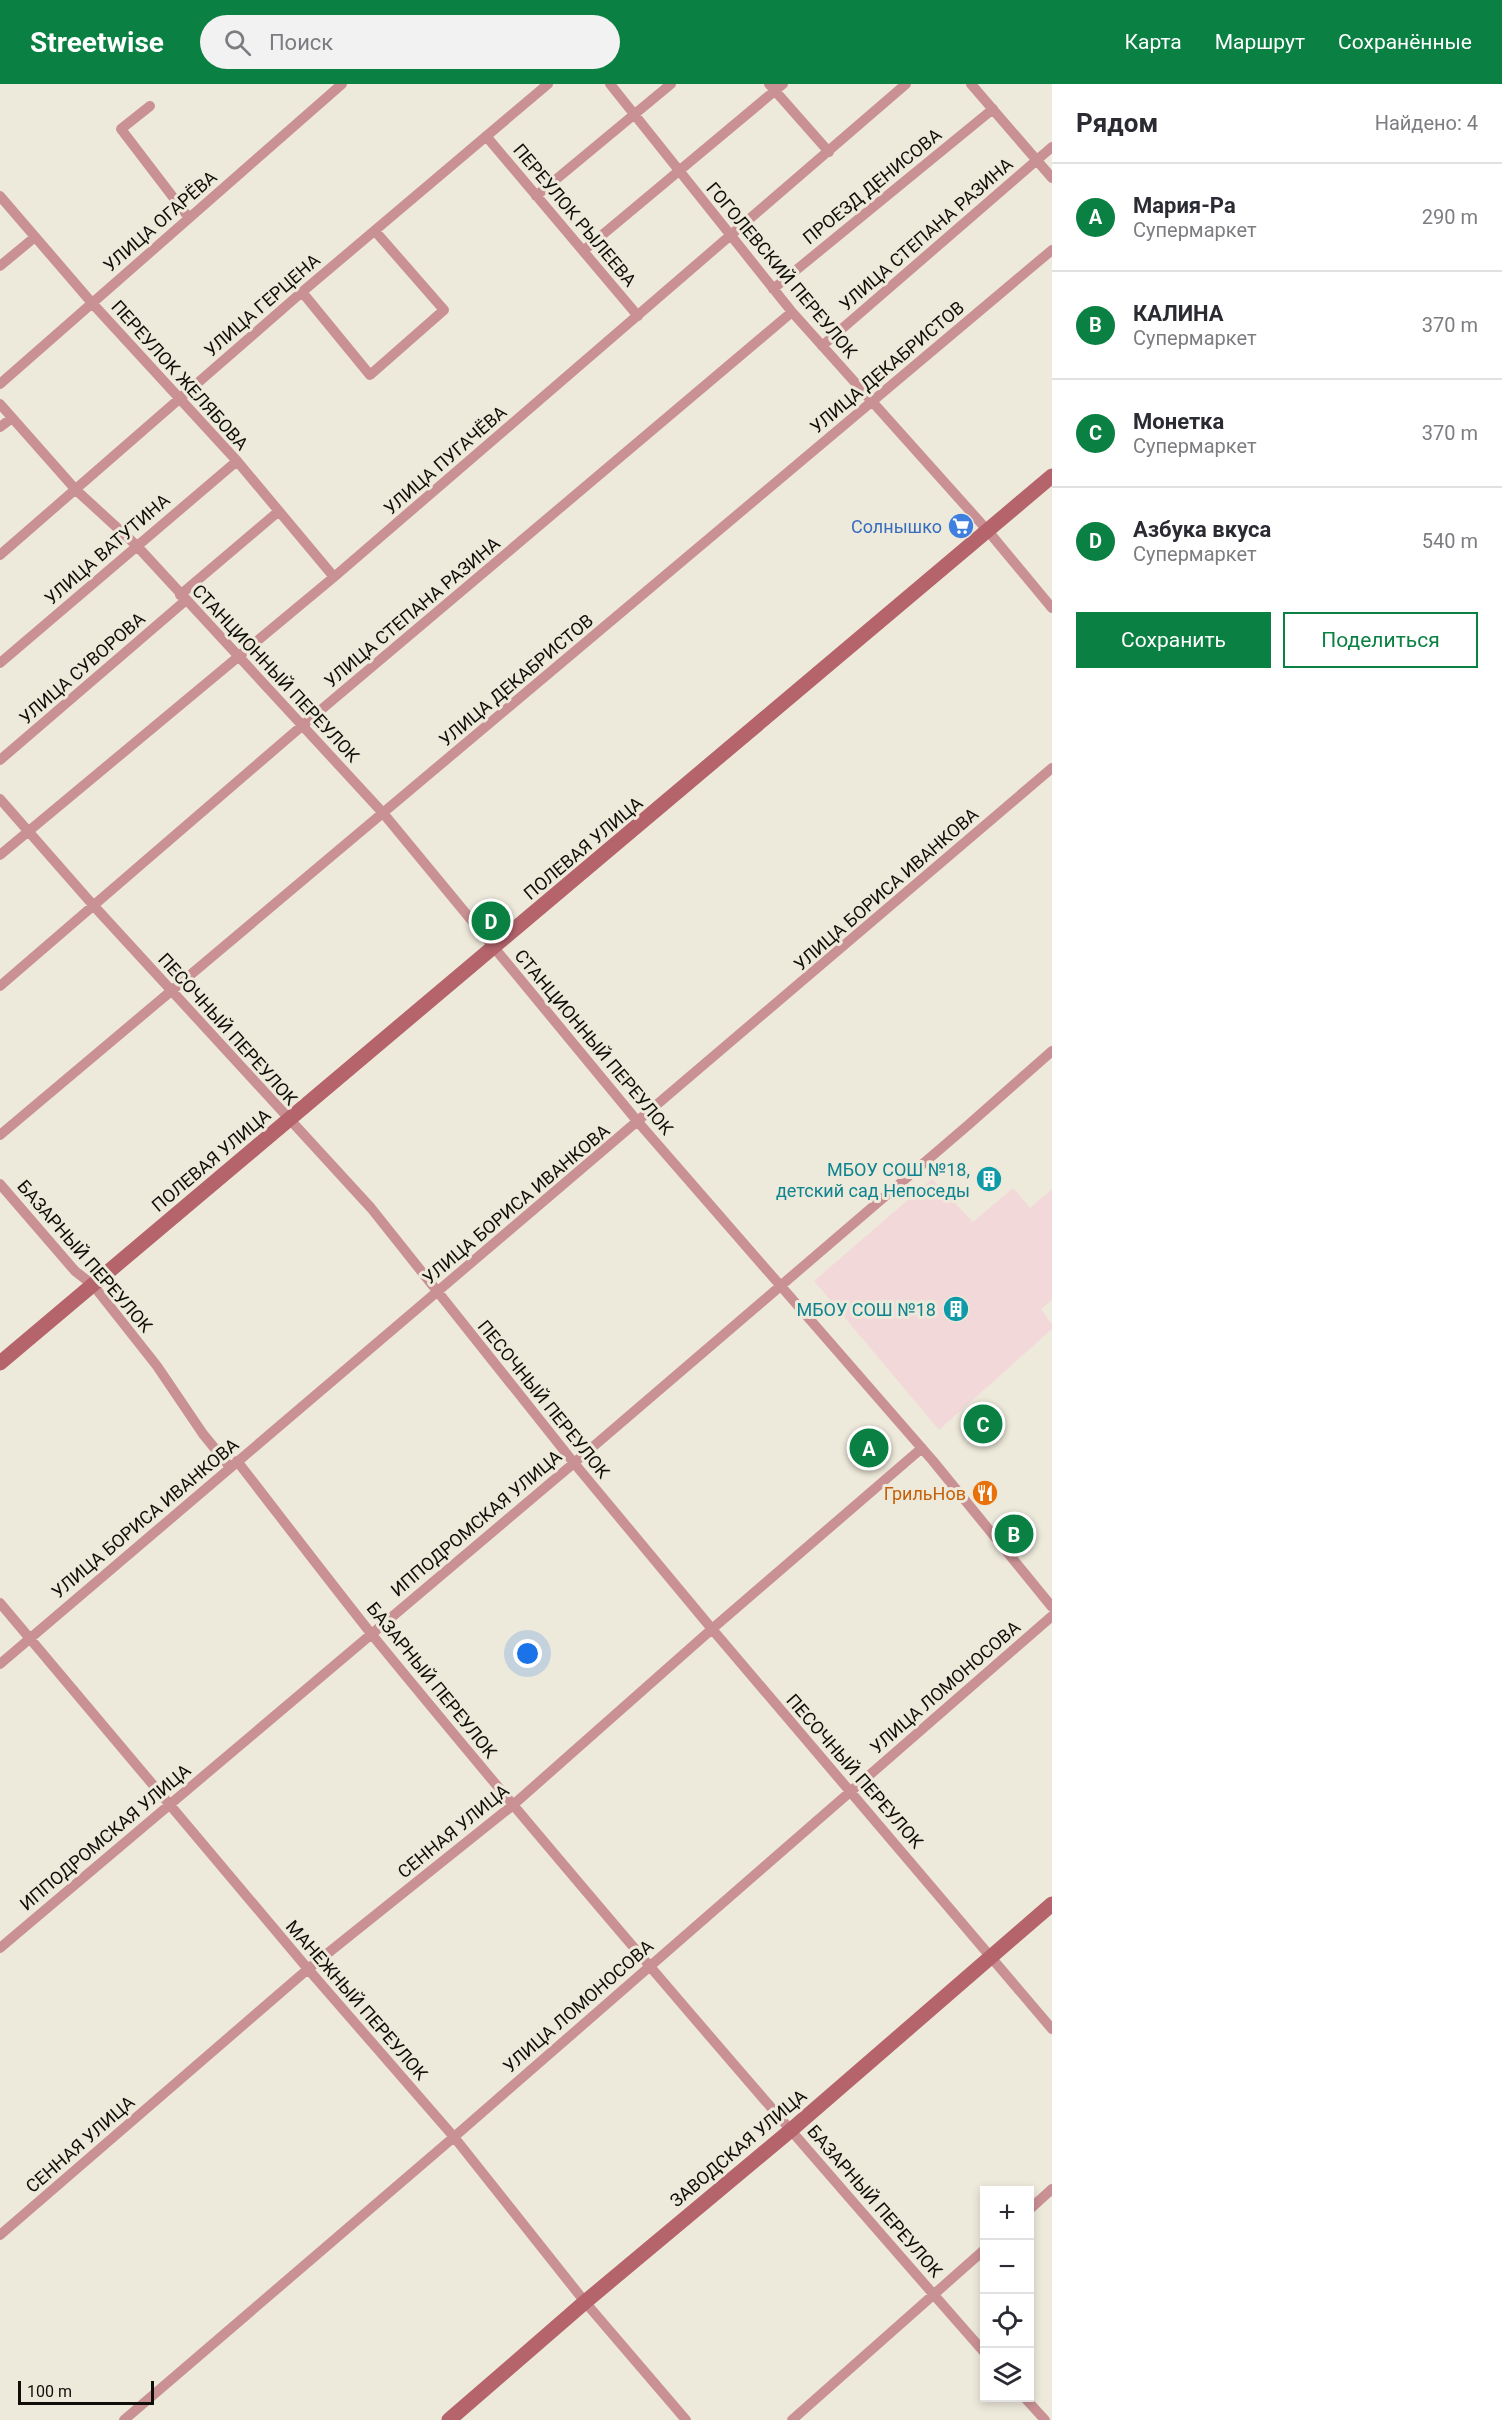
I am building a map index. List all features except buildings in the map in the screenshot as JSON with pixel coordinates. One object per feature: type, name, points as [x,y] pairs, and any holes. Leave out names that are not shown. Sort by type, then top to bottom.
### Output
[{"type":"street","name":"УЛИЦА ОГАРЁВА","points":[[0,384],[342,84]]},
{"type":"street","name":"УЛИЦА ГЕРЦЕНА","points":[[0,555],[302,292],[548,84]]},
{"type":"street","name":"ГОГОЛЕВСКИЙ ПЕРЕУЛОК","points":[[610,84],[792,312],[988,531],[1052,608]]},
{"type":"street","points":[[536,196],[670,84]]},
{"type":"street","name":"УЛИЦА ПУГАЧЁВА","points":[[0,855],[334,577],[906,84]]},
{"type":"street","points":[[972,84],[1052,178]]},
{"type":"street","points":[[583,251],[679,171],[775,86],[829,152]]},
{"type":"street","points":[[150,106],[121,129],[189,218]]},
{"type":"street","name":"ПРОЕЗД ДЕНИСОВА","points":[[773,289],[993,109]]},
{"type":"street","name":"ПЕРЕУЛОК РЫЛЕЕВА","points":[[486,136],[638,316]]},
{"type":"street","name":"УЛИЦА СТЕПАНА РАЗИНА","points":[[822,346],[1052,147]]},
{"type":"street","name":"ПЕРЕУЛОК ЖЕЛЯБОВА","points":[[0,196],[92,303],[181,397],[334,577]]},
{"type":"street","points":[[302,292],[370,375],[444,310],[375,231]]},
{"type":"street","points":[[0,266],[35,237]]},
{"type":"street","name":"УЛИЦА ДЕКАБРИСТОВ","points":[[0,1135],[1052,250]]},
{"type":"street","name":"УЛИЦА СТЕПАНА РАЗИНА","points":[[0,986],[303,725],[792,312]]},
{"type":"street","name":"СТАНЦИОННЫЙ ПЕРЕУЛОК","points":[[0,404],[75,490],[136,545],[382,813],[638,1122],[922,1448],[1052,1607]]},
{"type":"street","points":[[0,427],[12,417]]},
{"type":"street","name":"УЛИЦА ВАТУТИНА","points":[[0,663],[237,461]]},
{"type":"street","name":"ПОЛЕВАЯ УЛИЦА","points":[[0,1363],[494,949],[1052,476]]},
{"type":"street","name":"УЛИЦА СУВОРОВА","points":[[0,760],[279,511]]},
{"type":"street","name":"УЛИЦА БОРИСА ИВАНКОВА","points":[[0,1664],[1052,768]]},
{"type":"street","name":"ПЕСОЧНЫЙ ПЕРЕУЛОК","points":[[0,799],[93,905],[371,1208],[574,1463],[849,1791],[992,1955],[1052,2029]]},
{"type":"street","name":"ИППОДРОМСКАЯ УЛИЦА","points":[[0,1948],[574,1463],[1052,1051]]},
{"type":"street","name":"БАЗАРНЫЙ ПЕРЕУЛОК","points":[[0,1184],[75,1271],[93,1285],[158,1366],[203,1434],[233,1464],[513,1805],[648,1965],[980,2348]]},
{"type":"street","name":"СЕННАЯ УЛИЦА","points":[[0,2235],[308,1969],[513,1805],[922,1448]]},
{"type":"street","name":"МАНЕЖНЫЙ ПЕРЕУЛОК","points":[[0,1603],[308,1969],[454,2137],[585,2302],[686,2420]]},
{"type":"street","name":"УЛИЦА ЛОМОНОСОВА","points":[[124,2420],[454,2137],[648,1965],[1052,1616]]},
{"type":"street","name":"ЗАВОДСКАЯ УЛИЦА","points":[[449,2420],[585,2302],[791,2130],[1052,1904]]},
{"type":"street","points":[[1034,2205],[1052,2189]]},
{"type":"street","points":[[792,2420],[980,2254]]},
{"type":"street","points":[[1029,2402],[1045,2420]]},
{"type":"shaded area","points":[[932,1179],[973,1222],[1013,1188],[1030,1208],[1052,1189],[1052,1300],[1041,1309],[1052,1324],[1052,1329],[939,1430],[814,1281]]},
{"type":"place","name":"Солнышко","points":[[961,526]]},
{"type":"place","name":"Азбука вкуса","points":[[491,921]]},
{"type":"place","name":"МБОУ СОШ №18, детский сад Непоседы","points":[[989,1179]]},
{"type":"place","name":"МБОУ СОШ №18","points":[[956,1309]]},
{"type":"place","name":"Монетка","points":[[983,1424]]},
{"type":"place","name":"Мария-Ра","points":[[869,1448]]},
{"type":"place","name":"ГрильНов","points":[[985,1493]]},
{"type":"place","name":"КАЛИНА","points":[[1014,1534]]}]
